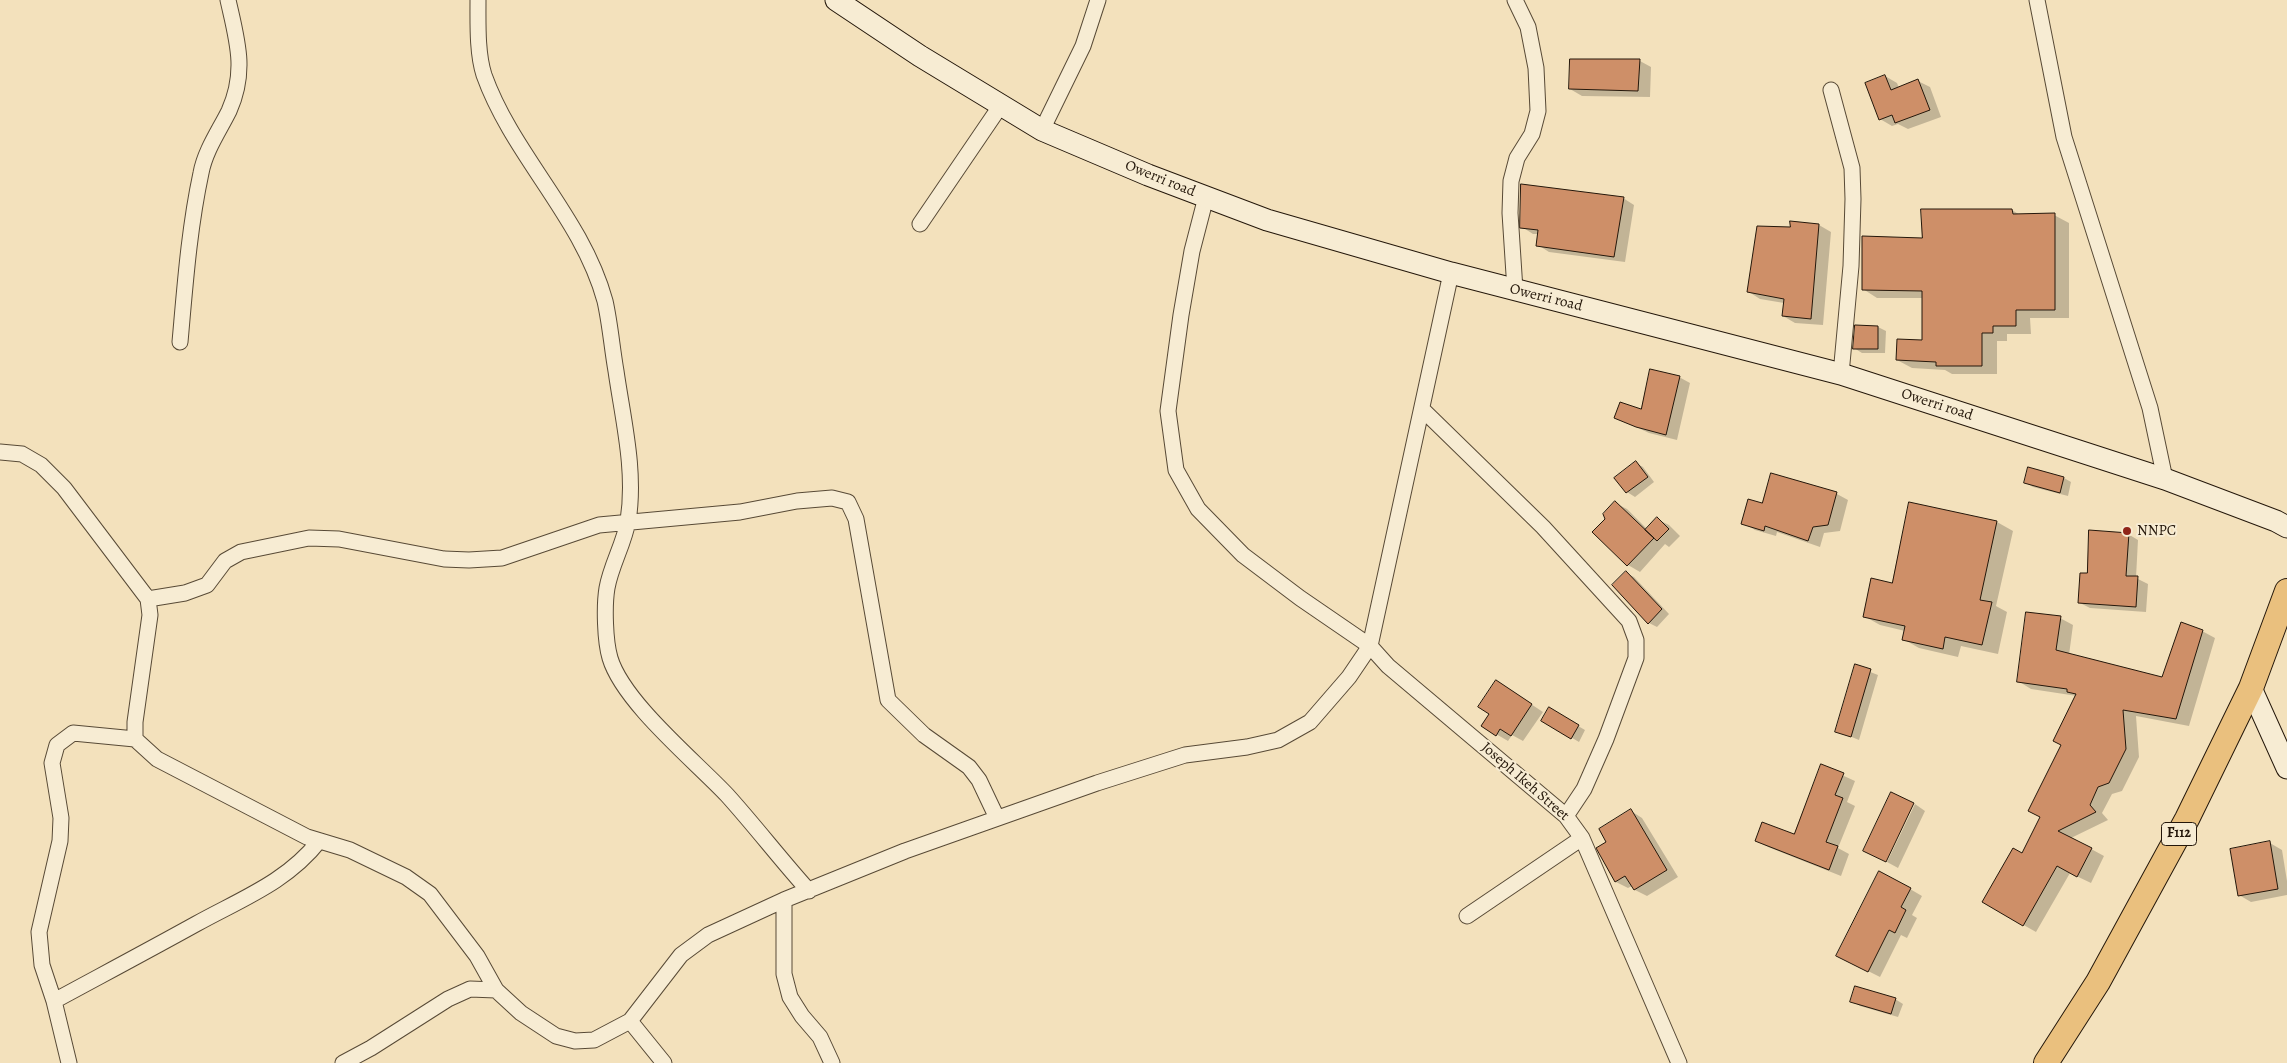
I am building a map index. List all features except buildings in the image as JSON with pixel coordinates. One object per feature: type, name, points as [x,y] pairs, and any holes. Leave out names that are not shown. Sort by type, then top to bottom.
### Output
[{"type":"main road","name":"Owerri road","points":[[836,0],[920,56],[1042,130],[1148,176],[1267,220],[1451,274],[1841,374],[2165,480],[2276,521],[2287,527]]},
{"type":"main road","name":"F112","points":[[2046,1063],[2098,982],[2187,819],[2251,688],[2287,591]]},
{"type":"main road","points":[[2251,688],[2287,768]]},
{"type":"street","points":[[180,342],[192,220],[201,170],[229,109],[240,77],[239,53],[228,0]]},
{"type":"street","points":[[478,0],[478,29],[483,72],[498,107],[526,155],[566,215],[585,250],[604,301],[631,479],[628,522],[607,588],[607,635],[610,659],[632,696],[658,726],[728,796],[772,850],[809,890]]},
{"type":"street","points":[[1042,130],[1083,46],[1098,0]]},
{"type":"street","points":[[1515,0],[1528,27],[1536,68],[1538,111],[1532,134],[1517,158],[1511,181],[1510,212],[1516,290]]},
{"type":"street","points":[[2038,0],[2064,137],[2150,408],[2165,480]]},
{"type":"street","points":[[1831,90],[1852,168],[1851,266],[1841,374]]},
{"type":"street","points":[[920,224],[1001,105]]},
{"type":"street","name":"Joseph Ikeh Street","points":[[1206,197],[1192,251],[1168,411],[1176,470],[1198,509],[1243,555],[1300,598],[1370,646],[1388,666],[1566,816],[1582,838],[1679,1063]]},
{"type":"street","points":[[70,1063],[54,1001],[42,965],[39,932],[60,841],[61,818],[52,763],[57,745],[74,733],[136,739],[157,759],[307,837],[350,850],[406,877],[430,894],[477,956],[496,990],[520,1013],[556,1036],[575,1041],[594,1040],[630,1020],[681,955],[708,935],[784,900],[905,851],[1097,783],[1185,756],[1247,747],[1278,740],[1310,722],[1350,677],[1370,646],[1451,274]]},
{"type":"street","points":[[1422,409],[1543,527],[1629,621],[1636,640],[1636,658],[1606,738],[1584,789],[1566,816]]},
{"type":"street","points":[[0,452],[22,454],[41,465],[64,488],[141,587],[148,599],[150,615],[135,722],[136,739]]},
{"type":"street","points":[[148,599],[185,593],[207,585],[225,561],[241,552],[309,538],[339,538],[444,559],[502,558],[599,525],[732,513],[797,501],[832,498],[848,502],[856,519],[888,700],[924,735],[969,767],[979,780],[997,818]]},
{"type":"street","points":[[1467,916],[1582,838]]},
{"type":"street","points":[[54,1001],[247,897],[291,871],[319,841]]},
{"type":"street","points":[[784,900],[784,974],[788,989],[802,1016],[820,1037],[832,1063]]},
{"type":"street","points":[[342,1063],[371,1048],[448,999],[470,989],[496,990]]},
{"type":"street","points":[[630,1020],[664,1063]]},
{"type":"place","name":"NNPC","points":[[2127,531]]}]
